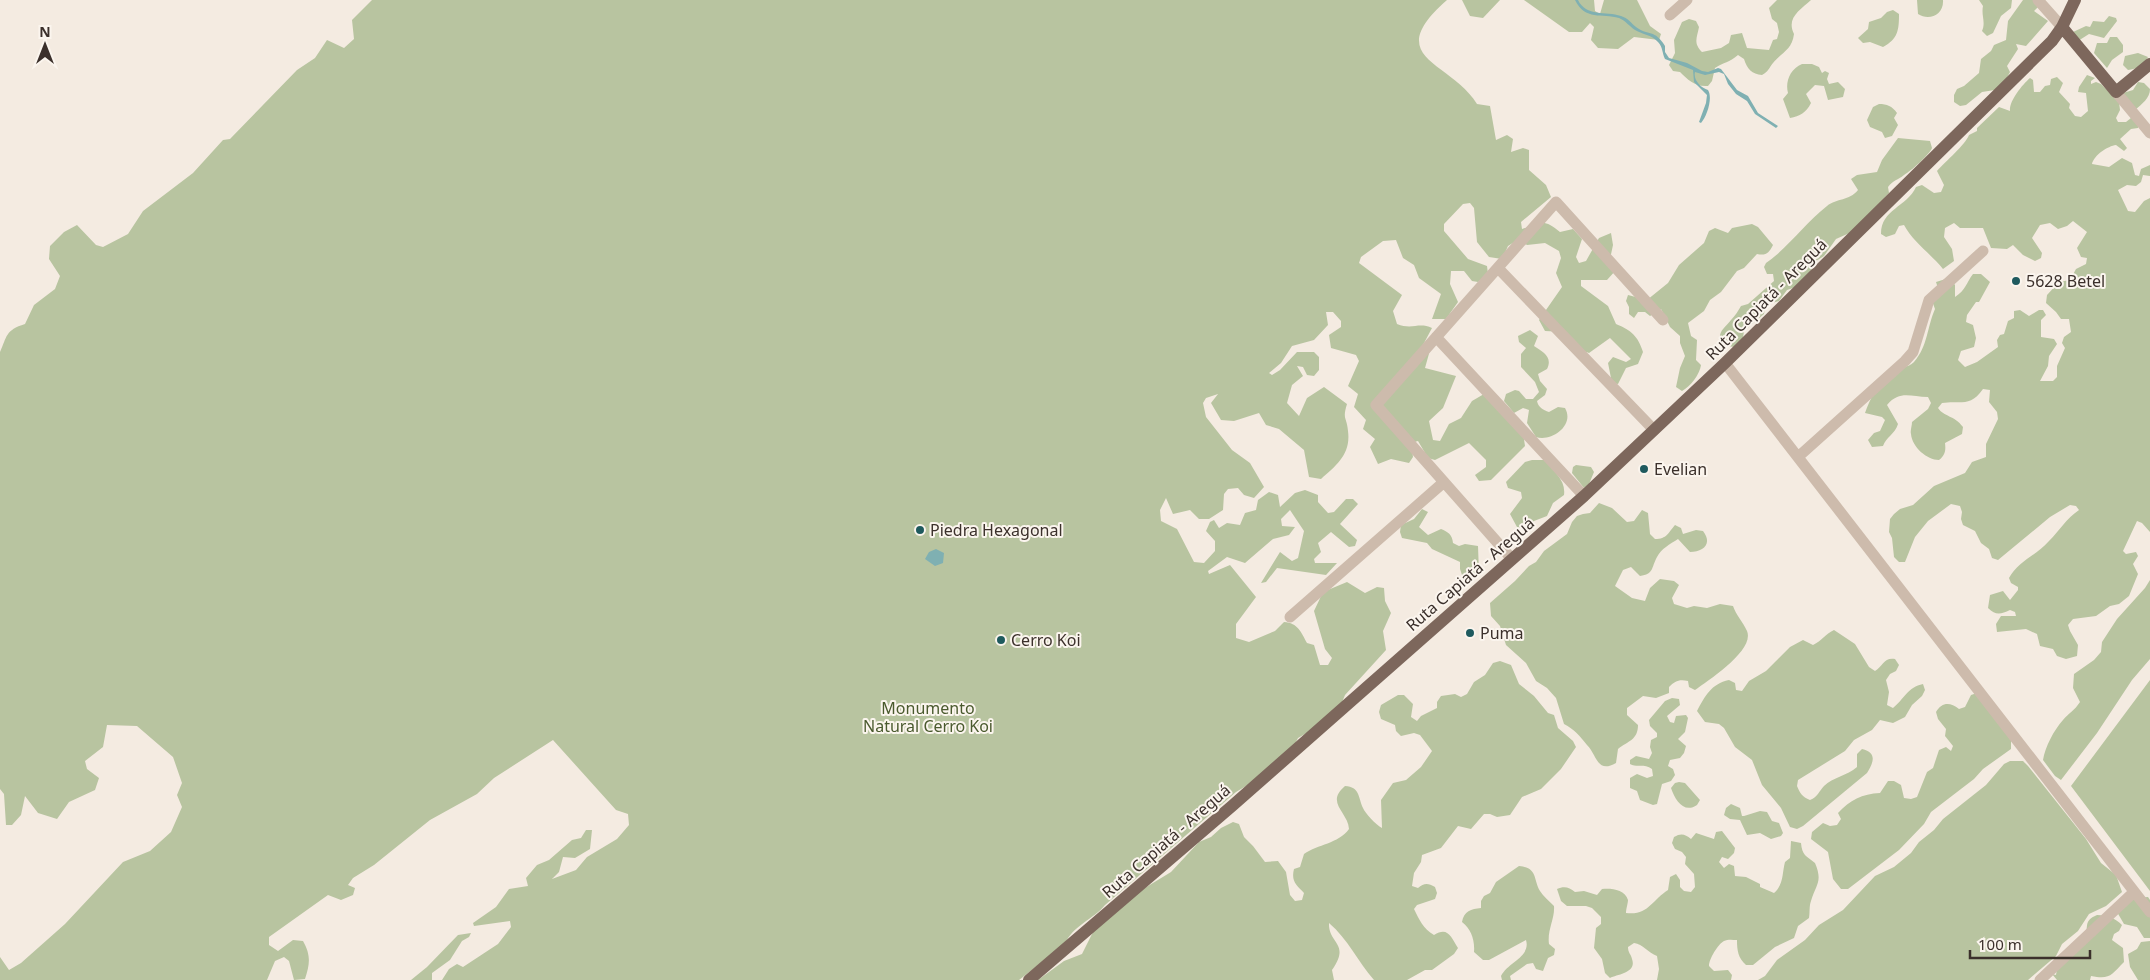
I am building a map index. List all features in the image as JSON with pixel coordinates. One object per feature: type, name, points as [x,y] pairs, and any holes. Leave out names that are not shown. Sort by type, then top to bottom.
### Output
[{"type":"main road","name":"Ruta Capiatá - Areguá","points":[[1029,980],[1232,806],[1584,496],[1725,363],[2052,41],[2062,27],[2075,0]]},
{"type":"main road","points":[[2062,27],[2116,92],[2150,64]]},
{"type":"street","points":[[1670,15],[1687,0]]},
{"type":"street","points":[[2038,0],[2062,27]]},
{"type":"street","points":[[2116,92],[2150,133]]},
{"type":"street","points":[[1512,559],[1376,406],[1556,202],[1664,320]]},
{"type":"street","points":[[1798,457],[1905,361],[1913,352],[1929,300],[1983,251]]},
{"type":"street","points":[[1498,268],[1654,430]]},
{"type":"street","points":[[1436,337],[1584,496]]},
{"type":"street","points":[[1725,363],[2150,912]]},
{"type":"street","points":[[1290,617],[1444,482]]},
{"type":"street","points":[[2040,980],[2134,892]]},
{"type":"green space","name":"Monumento Natural Cerro Koi","points":[[372,0],[1447,0],[1428,20],[1420,35],[1420,47],[1427,58],[1452,78],[1477,104],[1490,106],[1496,140],[1507,135],[1513,139],[1511,152],[1523,148],[1529,150],[1529,170],[1546,185],[1551,197],[1521,222],[1522,229],[1546,223],[1560,232],[1573,229],[1582,239],[1576,257],[1579,263],[1586,261],[1599,238],[1611,233],[1613,245],[1610,259],[1616,270],[1607,280],[1581,280],[1581,286],[1608,306],[1616,324],[1633,334],[1643,352],[1638,364],[1626,368],[1618,384],[1612,383],[1608,363],[1613,357],[1626,362],[1631,359],[1610,338],[1589,353],[1576,348],[1565,332],[1545,331],[1539,320],[1562,287],[1556,273],[1561,258],[1559,251],[1545,243],[1527,245],[1519,239],[1508,246],[1502,259],[1489,257],[1477,242],[1474,208],[1470,203],[1463,204],[1444,224],[1444,231],[1468,259],[1487,266],[1488,274],[1478,282],[1472,281],[1464,271],[1451,271],[1450,284],[1458,302],[1446,319],[1432,319],[1441,294],[1419,278],[1414,265],[1403,258],[1396,240],[1383,241],[1361,257],[1359,263],[1402,295],[1393,311],[1397,324],[1432,328],[1423,345],[1430,350],[1425,368],[1456,376],[1443,408],[1429,421],[1433,440],[1440,441],[1449,424],[1461,418],[1472,401],[1484,394],[1523,433],[1525,446],[1491,480],[1479,481],[1475,475],[1486,467],[1486,460],[1469,443],[1435,460],[1428,458],[1418,441],[1411,443],[1413,457],[1409,463],[1391,459],[1378,464],[1370,447],[1375,439],[1363,429],[1366,420],[1354,407],[1358,394],[1348,386],[1359,361],[1356,355],[1331,348],[1329,335],[1341,327],[1341,321],[1333,312],[1326,312],[1328,325],[1314,340],[1292,346],[1281,363],[1269,373],[1272,375],[1280,370],[1297,352],[1314,352],[1319,357],[1319,370],[1314,376],[1307,375],[1303,367],[1297,366],[1303,376],[1292,385],[1287,403],[1299,416],[1307,398],[1324,387],[1347,404],[1345,416],[1348,439],[1345,453],[1337,464],[1321,479],[1309,477],[1304,450],[1279,429],[1266,425],[1259,413],[1234,421],[1221,420],[1211,403],[1218,394],[1206,398],[1203,403],[1206,417],[1232,450],[1250,463],[1264,487],[1254,498],[1244,495],[1238,488],[1228,489],[1224,494],[1223,510],[1209,519],[1199,519],[1190,510],[1173,514],[1166,498],[1160,510],[1161,521],[1177,529],[1194,562],[1204,563],[1215,551],[1215,541],[1206,531],[1210,522],[1214,520],[1219,528],[1227,523],[1240,525],[1245,513],[1256,510],[1258,500],[1269,492],[1278,495],[1280,507],[1295,493],[1305,490],[1318,495],[1318,502],[1328,513],[1334,512],[1346,499],[1353,499],[1358,504],[1340,524],[1357,540],[1355,546],[1349,547],[1331,532],[1318,543],[1321,552],[1314,559],[1315,563],[1337,563],[1326,575],[1277,568],[1266,582],[1261,583],[1280,552],[1292,561],[1298,558],[1304,531],[1290,510],[1281,519],[1282,526],[1295,527],[1289,535],[1273,539],[1245,563],[1227,557],[1208,571],[1209,574],[1230,565],[1256,597],[1236,624],[1236,638],[1249,642],[1275,631],[1284,622],[1293,624],[1303,635],[1307,643],[1314,645],[1320,665],[1328,665],[1332,658],[1325,649],[1314,611],[1323,592],[1347,582],[1365,593],[1377,587],[1384,588],[1385,601],[1391,613],[1383,631],[1386,650],[1345,695],[1340,707],[1322,724],[1298,738],[1286,762],[1236,792],[1078,927],[1065,944],[1019,980],[442,980],[449,969],[457,964],[463,967],[498,944],[511,927],[510,921],[474,926],[473,923],[496,907],[509,889],[528,886],[526,878],[537,865],[549,860],[572,840],[581,838],[586,830],[592,830],[590,849],[575,858],[563,857],[559,872],[552,879],[576,870],[587,857],[617,839],[629,825],[628,814],[616,810],[553,740],[494,778],[477,794],[430,820],[374,865],[353,878],[348,885],[355,888],[353,895],[341,900],[328,895],[269,937],[269,945],[278,951],[293,940],[303,941],[309,960],[305,979],[294,980],[289,961],[284,957],[275,961],[267,980],[0,980],[0,957],[9,970],[21,963],[65,924],[123,862],[150,851],[171,832],[182,807],[177,795],[182,783],[173,757],[137,726],[107,725],[103,747],[85,761],[87,769],[99,778],[95,790],[69,802],[57,819],[38,813],[25,796],[21,815],[12,825],[6,825],[4,794],[0,789],[0,352],[10,332],[18,326],[25,324],[34,305],[55,289],[60,276],[49,259],[50,246],[64,232],[77,225],[96,245],[103,247],[128,234],[143,211],[193,173],[223,140],[230,139],[297,70],[315,58],[327,40],[344,48],[354,39],[352,20]]},
{"type":"green space","points":[[1462,0],[1500,0],[1483,18],[1470,16]]},
{"type":"green space","points":[[1524,0],[1594,0],[1595,11],[1600,14],[1604,0],[1637,0],[1650,26],[1661,34],[1659,40],[1634,37],[1618,49],[1598,48],[1591,40],[1594,27],[1590,23],[1582,32],[1569,32]]},
{"type":"green space","points":[[1777,0],[1811,0],[1793,19],[1792,28],[1794,34],[1791,44],[1764,74],[1753,72],[1748,68],[1744,59],[1738,55],[1715,68],[1712,81],[1708,86],[1703,86],[1692,82],[1680,72],[1673,71],[1669,65],[1675,53],[1674,40],[1682,22],[1689,19],[1696,21],[1699,27],[1697,43],[1702,52],[1721,48],[1729,43],[1731,35],[1742,33],[1747,48],[1769,50],[1773,40],[1777,39],[1779,32],[1777,23],[1772,19],[1769,8]]},
{"type":"green space","points":[[1917,0],[1943,0],[1943,5],[1938,13],[1927,17],[1918,14]]},
{"type":"green space","points":[[1979,0],[2012,0],[2011,8],[2001,16],[1993,33],[1987,36],[1982,31],[1984,25],[1983,6]]},
{"type":"green space","points":[[2023,0],[2041,0],[2041,4],[2034,11],[2048,21],[2026,46],[2016,44],[2018,49],[2007,66],[2010,72],[2001,89],[1982,92],[1966,105],[1960,106],[1954,102],[1954,95],[1957,89],[1964,86],[1979,73],[1981,59],[1991,51],[1994,45],[2006,40],[2008,21]]},
{"type":"green space","points":[[1893,10],[1899,14],[1899,25],[1897,34],[1892,41],[1883,47],[1870,42],[1863,43],[1858,38],[1868,29],[1869,22],[1881,18],[1887,12]]},
{"type":"green space","points":[[2109,16],[2116,18],[2117,21],[2104,38],[2089,34],[2078,41],[2073,32],[2086,26],[2090,27],[2093,21],[2104,22]]},
{"type":"green space","points":[[2110,37],[2117,37],[2123,45],[2123,52],[2112,60],[2107,68],[2094,53],[2097,43],[2107,43]]},
{"type":"green space","points":[[2138,53],[2148,57],[2140,66],[2128,70],[2123,65],[2125,56]]},
{"type":"green space","points":[[1802,64],[1812,64],[1819,67],[1822,73],[1825,71],[1829,73],[1827,79],[1829,84],[1838,82],[1845,89],[1843,97],[1828,100],[1824,86],[1815,85],[1806,94],[1811,103],[1805,112],[1790,118],[1783,99],[1788,93],[1789,76],[1794,69]]},
{"type":"green space","points":[[2087,75],[2095,78],[2091,81],[2091,84],[2096,82],[2101,84],[2119,102],[2120,110],[2116,118],[2118,122],[2126,122],[2131,118],[2138,120],[2138,128],[2131,129],[2120,139],[2127,148],[2124,151],[2116,145],[2109,147],[2098,154],[2092,164],[2109,167],[2122,158],[2132,163],[2135,175],[2139,176],[2141,169],[2150,165],[2150,176],[2143,175],[2141,182],[2136,186],[2127,185],[2118,190],[2128,211],[2135,212],[2144,201],[2150,198],[2150,532],[2142,523],[2137,521],[2123,551],[2126,554],[2136,552],[2138,556],[2133,564],[2138,574],[2129,596],[2119,604],[2110,606],[2096,616],[2073,619],[2068,625],[2078,645],[2077,656],[2066,659],[2057,656],[2053,649],[2040,646],[2037,634],[2026,629],[1997,632],[1996,624],[2001,616],[2016,616],[2015,612],[2010,610],[1996,613],[1988,608],[1990,595],[2003,591],[2010,600],[2018,590],[2018,587],[2011,583],[2009,578],[2013,572],[2044,546],[2079,510],[2076,506],[2070,505],[2050,517],[1998,560],[1992,558],[1989,549],[1981,543],[1975,531],[1963,525],[1960,506],[1951,504],[1928,521],[1915,537],[1905,562],[1899,562],[1894,557],[1892,538],[1889,532],[1890,519],[1894,514],[1900,509],[1913,505],[1934,486],[1965,473],[1972,462],[1986,457],[1986,444],[1998,419],[1997,412],[1989,402],[1990,390],[1983,389],[1974,399],[1969,401],[1942,403],[1938,408],[1963,427],[1962,434],[1945,443],[1945,453],[1939,460],[1930,458],[1921,452],[1912,439],[1912,422],[1928,409],[1931,403],[1928,397],[1901,396],[1896,397],[1887,405],[1898,424],[1883,446],[1872,447],[1868,440],[1874,433],[1880,431],[1885,420],[1882,417],[1865,413],[1872,396],[1883,379],[1893,371],[1912,364],[1919,356],[1935,309],[1931,298],[1938,288],[1936,282],[1949,278],[1955,285],[1955,297],[1964,289],[1973,274],[1981,274],[1990,282],[1979,302],[1976,302],[1967,315],[1966,322],[1973,325],[1976,338],[1974,347],[1961,351],[1958,360],[1965,367],[1977,362],[1998,347],[1997,340],[2000,335],[2004,334],[2008,321],[2014,318],[2014,311],[2020,310],[2029,316],[2039,310],[2043,310],[2046,315],[2041,320],[2041,337],[2054,339],[2057,344],[2049,356],[2048,366],[2040,381],[2053,381],[2057,377],[2057,366],[2065,348],[2062,343],[2064,337],[2071,332],[2069,319],[2061,319],[2046,303],[2047,295],[2059,282],[2070,280],[2076,269],[2086,264],[2087,258],[2081,257],[2077,248],[2087,232],[2073,221],[2067,226],[2058,229],[2050,223],[2040,225],[2032,238],[2042,253],[2041,258],[2035,261],[2023,255],[2013,245],[2007,249],[1991,248],[1983,228],[1960,228],[1954,223],[1945,228],[1944,237],[1952,249],[1954,261],[1943,269],[1912,237],[1904,225],[1899,226],[1895,234],[1886,237],[1881,234],[1885,219],[1912,194],[1916,187],[1922,185],[1934,193],[1941,192],[1944,185],[1937,171],[1969,135],[1977,131],[1977,128],[1999,107],[2010,111],[2014,98],[2030,78],[2033,80],[2034,92],[2040,92],[2045,86],[2050,85],[2051,79],[2057,77],[2063,83],[2059,92],[2070,104],[2069,108],[2075,116],[2081,117],[2088,111],[2086,93],[2078,92]]},
{"type":"green space","points":[[2138,82],[2144,83],[2150,89],[2150,92],[2143,103],[2135,110],[2123,93],[2133,90]]},
{"type":"green space","points":[[1879,104],[1889,106],[1897,113],[1894,118],[1898,125],[1892,136],[1885,138],[1882,132],[1870,127],[1867,120],[1873,107]]},
{"type":"green space","points":[[1898,138],[1930,141],[1932,148],[1915,167],[1888,187],[1889,193],[1854,231],[1836,239],[1824,256],[1813,263],[1809,276],[1799,286],[1787,290],[1779,301],[1766,302],[1764,314],[1744,331],[1743,338],[1734,347],[1721,345],[1720,336],[1722,331],[1741,306],[1748,304],[1774,281],[1773,274],[1767,274],[1764,267],[1766,263],[1827,206],[1854,194],[1858,190],[1851,179],[1857,175],[1877,172],[1882,160]]},
{"type":"green space","points":[[1752,224],[1758,227],[1773,245],[1767,253],[1763,255],[1757,254],[1744,268],[1737,271],[1721,292],[1710,300],[1704,311],[1688,323],[1691,336],[1697,340],[1696,360],[1701,365],[1694,380],[1682,391],[1676,387],[1685,356],[1680,343],[1680,336],[1670,327],[1661,309],[1650,316],[1645,312],[1638,312],[1634,318],[1629,314],[1629,307],[1626,301],[1628,295],[1647,300],[1668,283],[1679,265],[1704,243],[1709,231],[1715,228],[1728,233],[1732,228]]},
{"type":"green space","points":[[1530,330],[1538,336],[1534,346],[1546,355],[1549,361],[1547,369],[1538,374],[1540,381],[1547,389],[1545,395],[1537,401],[1541,408],[1549,412],[1558,407],[1565,408],[1567,414],[1564,426],[1555,435],[1549,437],[1536,437],[1527,423],[1529,410],[1523,408],[1514,413],[1504,401],[1506,394],[1515,390],[1519,391],[1526,399],[1533,399],[1539,392],[1535,382],[1521,367],[1521,354],[1526,348],[1519,342],[1518,336]]},
{"type":"green space","points":[[1545,460],[1561,480],[1564,495],[1553,503],[1547,516],[1534,521],[1529,527],[1524,529],[1517,527],[1510,514],[1522,498],[1521,492],[1508,488],[1506,482],[1525,462]]},
{"type":"green space","points":[[1576,465],[1591,467],[1594,472],[1589,484],[1584,488],[1572,473],[1573,467]]},
{"type":"green space","points":[[1599,503],[1612,508],[1627,522],[1634,521],[1642,510],[1648,513],[1650,534],[1655,539],[1665,537],[1675,525],[1681,528],[1683,534],[1696,530],[1703,531],[1707,540],[1702,549],[1690,552],[1678,539],[1661,552],[1648,574],[1640,576],[1631,567],[1623,570],[1615,586],[1632,598],[1645,601],[1650,588],[1660,579],[1674,581],[1679,585],[1672,598],[1674,604],[1687,608],[1694,606],[1707,608],[1720,604],[1733,606],[1747,631],[1748,639],[1738,655],[1729,664],[1695,690],[1689,687],[1688,681],[1677,681],[1669,687],[1669,693],[1656,698],[1643,696],[1627,708],[1627,715],[1638,725],[1638,730],[1632,740],[1618,749],[1616,763],[1610,766],[1601,765],[1579,736],[1564,724],[1556,698],[1547,688],[1536,681],[1526,663],[1506,645],[1500,626],[1491,616],[1490,603],[1529,566],[1536,562],[1544,551],[1567,534],[1577,516],[1590,513]]},
{"type":"green space","points":[[1422,509],[1428,512],[1419,527],[1428,535],[1441,529],[1446,531],[1452,537],[1453,543],[1459,546],[1465,544],[1478,546],[1479,573],[1475,578],[1462,575],[1460,562],[1432,549],[1427,543],[1402,538],[1400,532],[1401,525],[1414,519]]},
{"type":"green space","points":[[2150,580],[2150,659],[2132,680],[2097,733],[2061,780],[2055,776],[2043,760],[2048,744],[2056,729],[2080,702],[2073,688],[2074,674],[2094,660],[2101,652],[2102,642],[2117,619]]},
{"type":"green space","points":[[1834,630],[1855,644],[1869,667],[1875,671],[1888,659],[1895,659],[1899,665],[1896,671],[1890,674],[1886,680],[1889,692],[1887,705],[1893,708],[1910,691],[1923,684],[1925,690],[1922,696],[1912,705],[1905,717],[1893,723],[1880,720],[1872,730],[1854,740],[1845,751],[1798,780],[1797,786],[1800,793],[1810,800],[1817,796],[1828,783],[1857,767],[1857,754],[1862,749],[1870,753],[1873,759],[1867,773],[1797,829],[1790,827],[1781,808],[1762,785],[1752,760],[1735,747],[1724,728],[1719,724],[1705,722],[1697,711],[1706,696],[1718,684],[1729,680],[1735,683],[1736,690],[1742,691],[1749,681],[1766,671],[1790,647],[1803,640],[1813,645]]},
{"type":"green space","points":[[1500,661],[1511,665],[1519,684],[1534,696],[1548,713],[1554,715],[1558,728],[1573,741],[1576,747],[1561,769],[1541,789],[1522,797],[1510,815],[1497,817],[1484,814],[1471,829],[1458,826],[1441,848],[1422,855],[1421,862],[1414,873],[1412,886],[1418,888],[1424,884],[1430,885],[1435,887],[1437,893],[1435,899],[1417,905],[1414,909],[1427,930],[1434,935],[1446,932],[1458,948],[1454,954],[1432,970],[1425,970],[1407,980],[1374,980],[1342,936],[1329,923],[1330,930],[1339,949],[1337,961],[1332,970],[1334,980],[1038,980],[1064,961],[1082,954],[1094,930],[1130,897],[1171,872],[1199,842],[1211,837],[1221,828],[1233,822],[1239,824],[1244,837],[1265,862],[1278,861],[1286,872],[1290,895],[1295,901],[1302,900],[1304,893],[1295,882],[1293,877],[1294,869],[1300,867],[1304,854],[1334,841],[1349,829],[1348,823],[1337,803],[1339,792],[1345,786],[1356,790],[1366,813],[1382,828],[1381,800],[1393,783],[1406,780],[1421,767],[1432,751],[1420,735],[1414,733],[1401,736],[1396,731],[1395,725],[1381,719],[1379,712],[1381,705],[1398,695],[1404,695],[1413,704],[1411,717],[1417,721],[1421,716],[1437,708],[1437,702],[1441,696],[1455,694],[1461,697],[1467,694],[1474,682],[1485,675],[1493,663]]},
{"type":"green space","points":[[2150,680],[2150,891],[2071,786]]},
{"type":"green space","points":[[1977,693],[2011,740],[2011,749],[1983,769],[1974,779],[1931,812],[1924,824],[1899,850],[1848,889],[1841,889],[1833,879],[1828,852],[1811,839],[1812,832],[1823,823],[1830,826],[1837,825],[1841,819],[1838,813],[1843,808],[1862,796],[1880,793],[1888,781],[1894,781],[1901,785],[1904,798],[1911,799],[1917,797],[1927,772],[1933,768],[1939,750],[1946,747],[1951,751],[1953,746],[1945,736],[1946,729],[1938,719],[1936,712],[1941,706],[1946,704],[1959,709],[1965,707],[1971,695]]},
{"type":"green space","points":[[1672,698],[1679,699],[1680,705],[1667,716],[1670,722],[1674,723],[1676,716],[1686,715],[1688,718],[1685,732],[1678,739],[1686,746],[1680,758],[1670,760],[1668,766],[1673,769],[1675,775],[1671,781],[1662,784],[1657,804],[1653,805],[1640,800],[1637,791],[1630,788],[1630,778],[1637,774],[1647,778],[1653,776],[1652,769],[1646,766],[1630,764],[1630,760],[1636,756],[1649,759],[1652,753],[1650,747],[1651,740],[1657,737],[1657,733],[1650,726],[1649,720],[1665,701]]},
{"type":"green space","points":[[2010,761],[2023,761],[2028,766],[2086,839],[2101,863],[2116,875],[2122,892],[2106,906],[2089,914],[2078,931],[2062,944],[2056,956],[2028,980],[1758,980],[1765,976],[1777,960],[1805,940],[1819,925],[1843,910],[1875,876],[1894,867],[1911,853],[1919,842],[1934,830],[1943,819],[1986,785],[2004,764]]},
{"type":"green space","points":[[1675,783],[1685,783],[1700,800],[1697,805],[1688,808],[1678,801],[1671,788]]},
{"type":"green space","points":[[1731,804],[1740,808],[1742,816],[1760,811],[1767,812],[1772,821],[1779,823],[1783,833],[1781,836],[1771,839],[1760,833],[1747,835],[1740,820],[1730,819],[1724,815],[1726,808]]},
{"type":"green space","points":[[1722,831],[1735,848],[1734,853],[1728,859],[1722,857],[1719,862],[1724,868],[1729,864],[1734,866],[1735,876],[1746,877],[1760,884],[1760,887],[1774,893],[1781,882],[1785,862],[1790,858],[1791,841],[1801,843],[1803,853],[1815,863],[1819,879],[1810,903],[1809,918],[1798,926],[1794,938],[1775,947],[1753,965],[1746,965],[1741,960],[1737,940],[1724,941],[1714,952],[1709,966],[1714,971],[1728,970],[1732,975],[1731,980],[1657,980],[1659,969],[1657,956],[1634,943],[1628,947],[1633,964],[1632,967],[1626,972],[1610,978],[1605,973],[1602,959],[1594,948],[1596,928],[1601,924],[1601,917],[1592,908],[1586,906],[1567,906],[1561,901],[1557,889],[1566,888],[1575,892],[1584,891],[1597,895],[1602,889],[1621,891],[1628,900],[1626,913],[1640,912],[1645,910],[1668,890],[1670,877],[1676,874],[1680,880],[1680,887],[1684,891],[1691,892],[1695,887],[1694,874],[1685,864],[1686,857],[1682,852],[1675,849],[1672,843],[1674,837],[1683,835],[1691,839],[1696,833],[1714,839],[1716,832]]},
{"type":"green space","points":[[1519,866],[1525,867],[1532,872],[1540,891],[1554,906],[1549,944],[1555,949],[1554,955],[1548,958],[1543,971],[1536,969],[1533,963],[1527,964],[1510,976],[1511,980],[1502,980],[1501,976],[1504,971],[1525,951],[1527,946],[1526,940],[1489,960],[1483,960],[1474,952],[1472,935],[1462,922],[1464,915],[1468,911],[1481,908],[1481,901],[1484,896],[1490,893],[1496,882]]},
{"type":"green space","points":[[2148,897],[2150,900],[2150,938],[2144,938],[2137,927],[2124,924],[2117,912],[2134,898]]},
{"type":"green space","points":[[2097,915],[2111,917],[2122,925],[2119,931],[2114,934],[2112,940],[2123,948],[2124,962],[2106,977],[2091,976],[2090,980],[2057,980],[2052,974],[2056,975],[2057,969],[2075,950],[2086,934],[2089,920]]},
{"type":"green space","points":[[471,933],[469,937],[462,941],[450,960],[432,973],[432,980],[411,980],[427,967],[458,935]]},
{"type":"green space","points":[[2150,941],[2150,980],[2138,980],[2130,967],[2128,954],[2137,949],[2141,942]]},
{"type":"water","points":[[1575,0],[1578,0],[1586,9],[1591,11],[1628,19],[1640,30],[1655,35],[1665,46],[1665,52],[1669,58],[1687,63],[1702,71],[1708,72],[1718,68],[1721,69],[1737,90],[1748,96],[1758,113],[1778,126],[1776,128],[1755,114],[1747,101],[1736,94],[1728,84],[1724,74],[1719,72],[1705,75],[1695,72],[1696,81],[1700,86],[1708,90],[1710,98],[1705,116],[1701,123],[1699,122],[1707,95],[1694,82],[1693,70],[1665,59],[1661,46],[1653,37],[1635,30],[1619,18],[1589,14],[1579,7]]},
{"type":"water","points":[[936,549],[944,553],[943,563],[935,566],[925,559],[929,552]]},
{"type":"place","name":"5628 Betel","points":[[2016,281]]},
{"type":"place","name":"Evelian","points":[[1644,469]]},
{"type":"place","name":"Piedra Hexagonal","points":[[920,530]]},
{"type":"place","name":"Puma","points":[[1470,633]]},
{"type":"place","name":"Cerro Koi","points":[[1001,640]]}]
